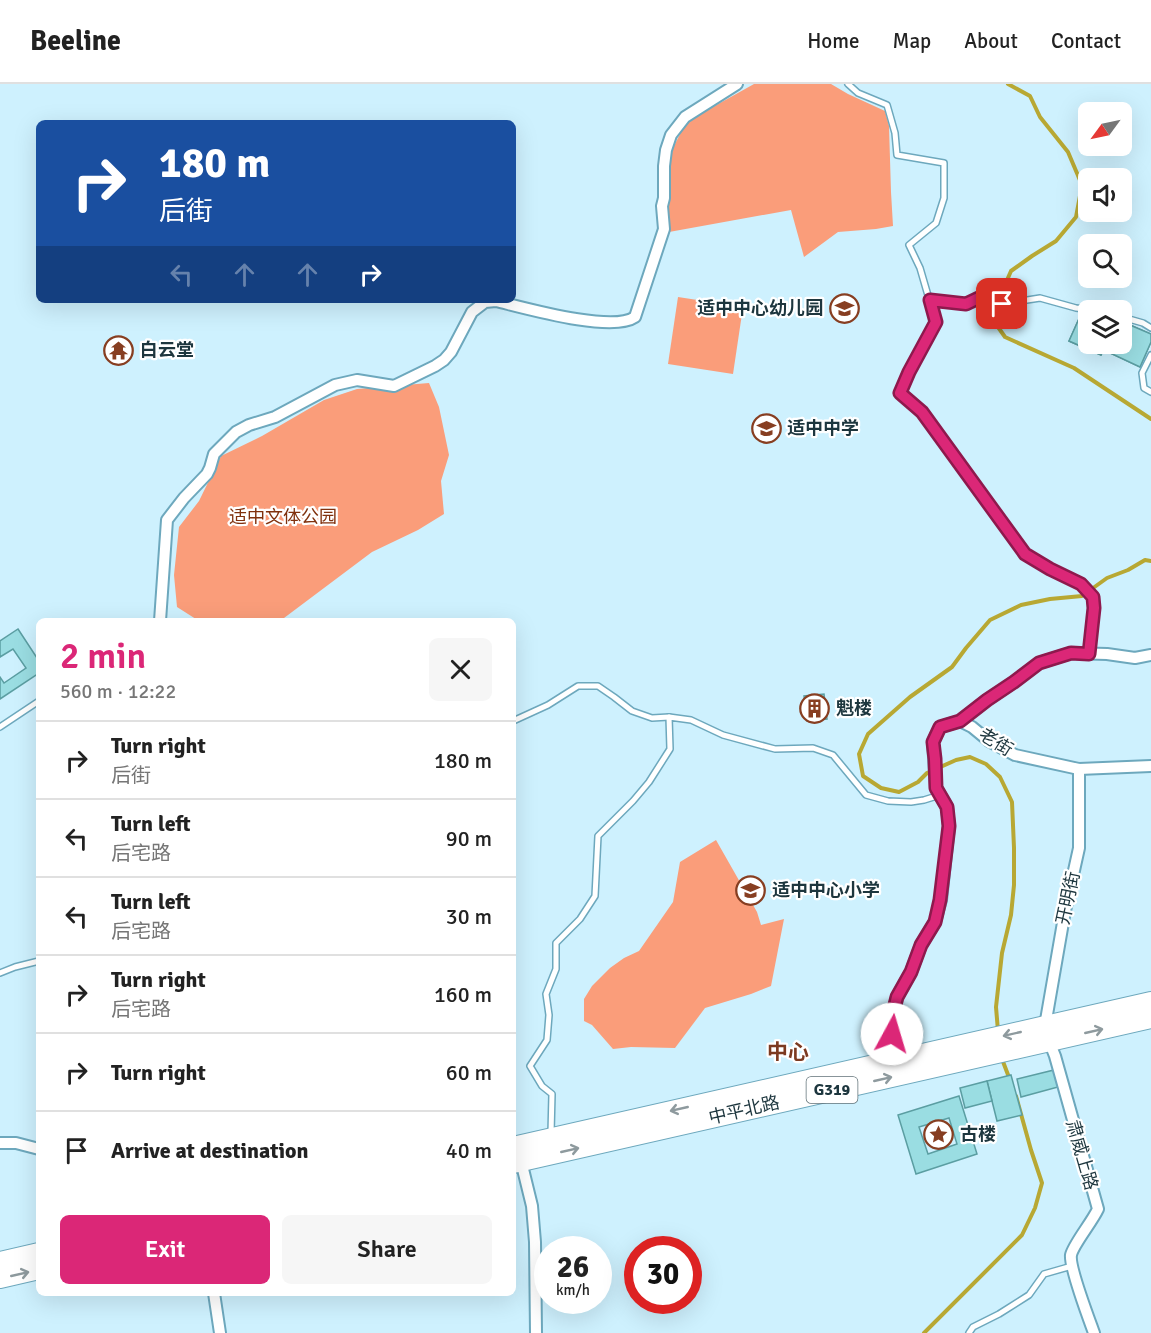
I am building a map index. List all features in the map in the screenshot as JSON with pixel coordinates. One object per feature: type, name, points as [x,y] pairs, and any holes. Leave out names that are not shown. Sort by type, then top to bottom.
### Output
[{"type":"highway","name":"G319","points":[[516,1157],[551,1138],[897,1060],[1047,1034],[1151,1002]]},
{"type":"highway","name":"中平北路","points":[[516,1157],[1047,1034],[1151,1018]]},
{"type":"highway","points":[[0,1262],[36,1254]]},
{"type":"highway","points":[[0,1278],[36,1270]]},
{"type":"street","points":[[501,303],[607,324],[626,322],[635,317],[664,229],[662,206],[664,166],[671,135],[685,117],[737,84]]},
{"type":"street","points":[[160,618],[167,520],[207,474],[214,454],[240,429],[274,417],[335,385],[357,380],[394,386],[435,366],[451,352],[472,312],[485,303]]},
{"type":"street","points":[[960,721],[1039,663],[1071,653],[1107,654],[1135,658],[1151,655]]},
{"type":"street","name":"老街","points":[[897,1060],[891,1021],[897,997],[911,972],[921,945],[935,922],[940,900],[949,826],[947,807],[936,788],[933,742],[940,727],[960,721],[1015,755],[1079,770],[1151,766]]},
{"type":"street","name":"开明街","points":[[1047,1034],[1065,911],[1079,848],[1079,770]]},
{"type":"street","name":"肃威上路","points":[[1047,1034],[1098,1209],[1071,1254],[1072,1266]]},
{"type":"street","points":[[0,1143],[16,1143],[36,1148]]},
{"type":"street","points":[[516,1157],[532,1206],[535,1242],[536,1333]]},
{"type":"street","points":[[1072,1266],[1094,1333]]},
{"type":"street","points":[[214,1296],[220,1333]]},
{"type":"lane","points":[[848,84],[858,93],[887,105],[897,155],[944,163],[945,198],[936,224],[909,245],[920,268],[936,322],[900,393],[922,412],[1025,554],[1081,584],[1093,597],[1089,654]]},
{"type":"lane","points":[[930,300],[966,304],[987,294],[1002,304],[1040,298],[1078,308]]},
{"type":"lane","points":[[1132,320],[1151,328]]},
{"type":"lane","points":[[1151,355],[1142,373],[1144,388],[1151,392]]},
{"type":"lane","points":[[516,720],[548,705],[578,686],[597,686],[632,711],[652,718],[669,717],[691,720],[723,735],[775,749],[813,748],[833,755],[866,795],[888,801],[911,802],[940,795]]},
{"type":"lane","points":[[0,728],[36,703]]},
{"type":"lane","points":[[551,1138],[552,1094],[542,1086],[530,1066],[547,1040],[549,1016],[546,994],[556,969],[556,943],[580,919],[595,897],[598,836],[649,782],[670,749],[669,717]]},
{"type":"lane","points":[[0,973],[36,962]]},
{"type":"lane","points":[[969,1333],[973,1327],[1029,1295],[1044,1274],[1072,1266]]},
{"type":"green space","points":[[754,84],[831,84],[885,111],[889,126],[893,226],[838,232],[804,257],[791,210],[669,232],[667,181],[671,152],[686,122]]},
{"type":"green space","points":[[678,297],[743,307],[733,374],[668,364]]},
{"type":"green space","name":"适中文体公园","points":[[429,383],[439,407],[449,455],[441,481],[444,514],[418,530],[372,552],[284,618],[194,618],[177,607],[174,575],[179,527],[199,501],[221,456],[262,436],[324,400],[357,389]]},
{"type":"green space","points":[[716,840],[757,912],[761,925],[784,919],[771,986],[705,1008],[675,1048],[613,1049],[592,1025],[584,1021],[584,999],[592,986],[610,968],[639,951],[673,902],[680,862]]},
{"type":"building","points":[[1078,321],[1078,345],[1069,341]]},
{"type":"building","points":[[1078,321],[1078,345],[1069,341]]},
{"type":"building","points":[[1132,326],[1151,334],[1151,342],[1140,367],[1112,354],[1132,354],[1132,350],[1137,352],[1141,341],[1132,338]]},
{"type":"building","points":[[1132,326],[1151,334],[1151,342],[1140,367],[1112,354],[1132,354]]},
{"type":"building","points":[[18,629],[36,656],[36,675],[0,699],[0,677],[4,683],[26,668],[13,649],[0,657],[0,641]]},
{"type":"building","name":"魁楼","points":[[824,694],[827,719],[807,721],[804,696]]},
{"type":"building","points":[[1054,1070],[1058,1087],[1021,1097],[1017,1079]]},
{"type":"building","points":[[1011,1075],[1022,1115],[997,1121],[987,1081]]},
{"type":"building","points":[[987,1081],[992,1101],[965,1108],[960,1088]]},
{"type":"building","points":[[959,1096],[977,1154],[916,1174],[898,1115]],"holes":[[[949,1118],[957,1144],[928,1154],[919,1127]]]},
{"type":"waterway","points":[[1008,84],[1030,96],[1040,117],[1068,152],[1082,185],[1076,217],[1056,241],[1011,271],[991,317],[1005,337],[1074,368],[1151,419]]},
{"type":"waterway","points":[[998,1031],[996,1007],[1002,953],[1011,915],[1014,885],[1012,802],[1000,777],[986,764],[970,757],[956,760],[927,773],[918,782],[899,792],[881,788],[863,776],[859,754],[868,734],[910,697],[952,667],[990,620],[1021,605],[1082,596],[1107,578],[1145,560],[1151,561]]},
{"type":"waterway","points":[[1002,1059],[1010,1080]]},
{"type":"waterway","points":[[924,1333],[1022,1235],[1035,1208],[1042,1183],[1016,1096]]},
{"type":"place","name":"适中中心幼儿园","points":[[844,308]]},
{"type":"place","name":"白云堂","points":[[119,350]]},
{"type":"place","name":"适中中学","points":[[766,428]]},
{"type":"place","name":"魁楼","points":[[815,708]]},
{"type":"place","name":"适中中心小学","points":[[751,890]]},
{"type":"place","name":"古楼","points":[[939,1134]]},
{"type":"district","name":"中心","points":[[788,1052]]},
{"type":"route","points":[[892,1034],[891,1021],[897,997],[911,972],[921,945],[935,922],[940,900],[949,826],[947,807],[936,788],[933,742],[940,727],[960,721],[1039,663],[1071,653],[1089,654],[1093,597],[1081,584],[1025,554],[922,412],[900,393],[936,322],[930,300],[966,304],[987,294],[1002,304]]}]
